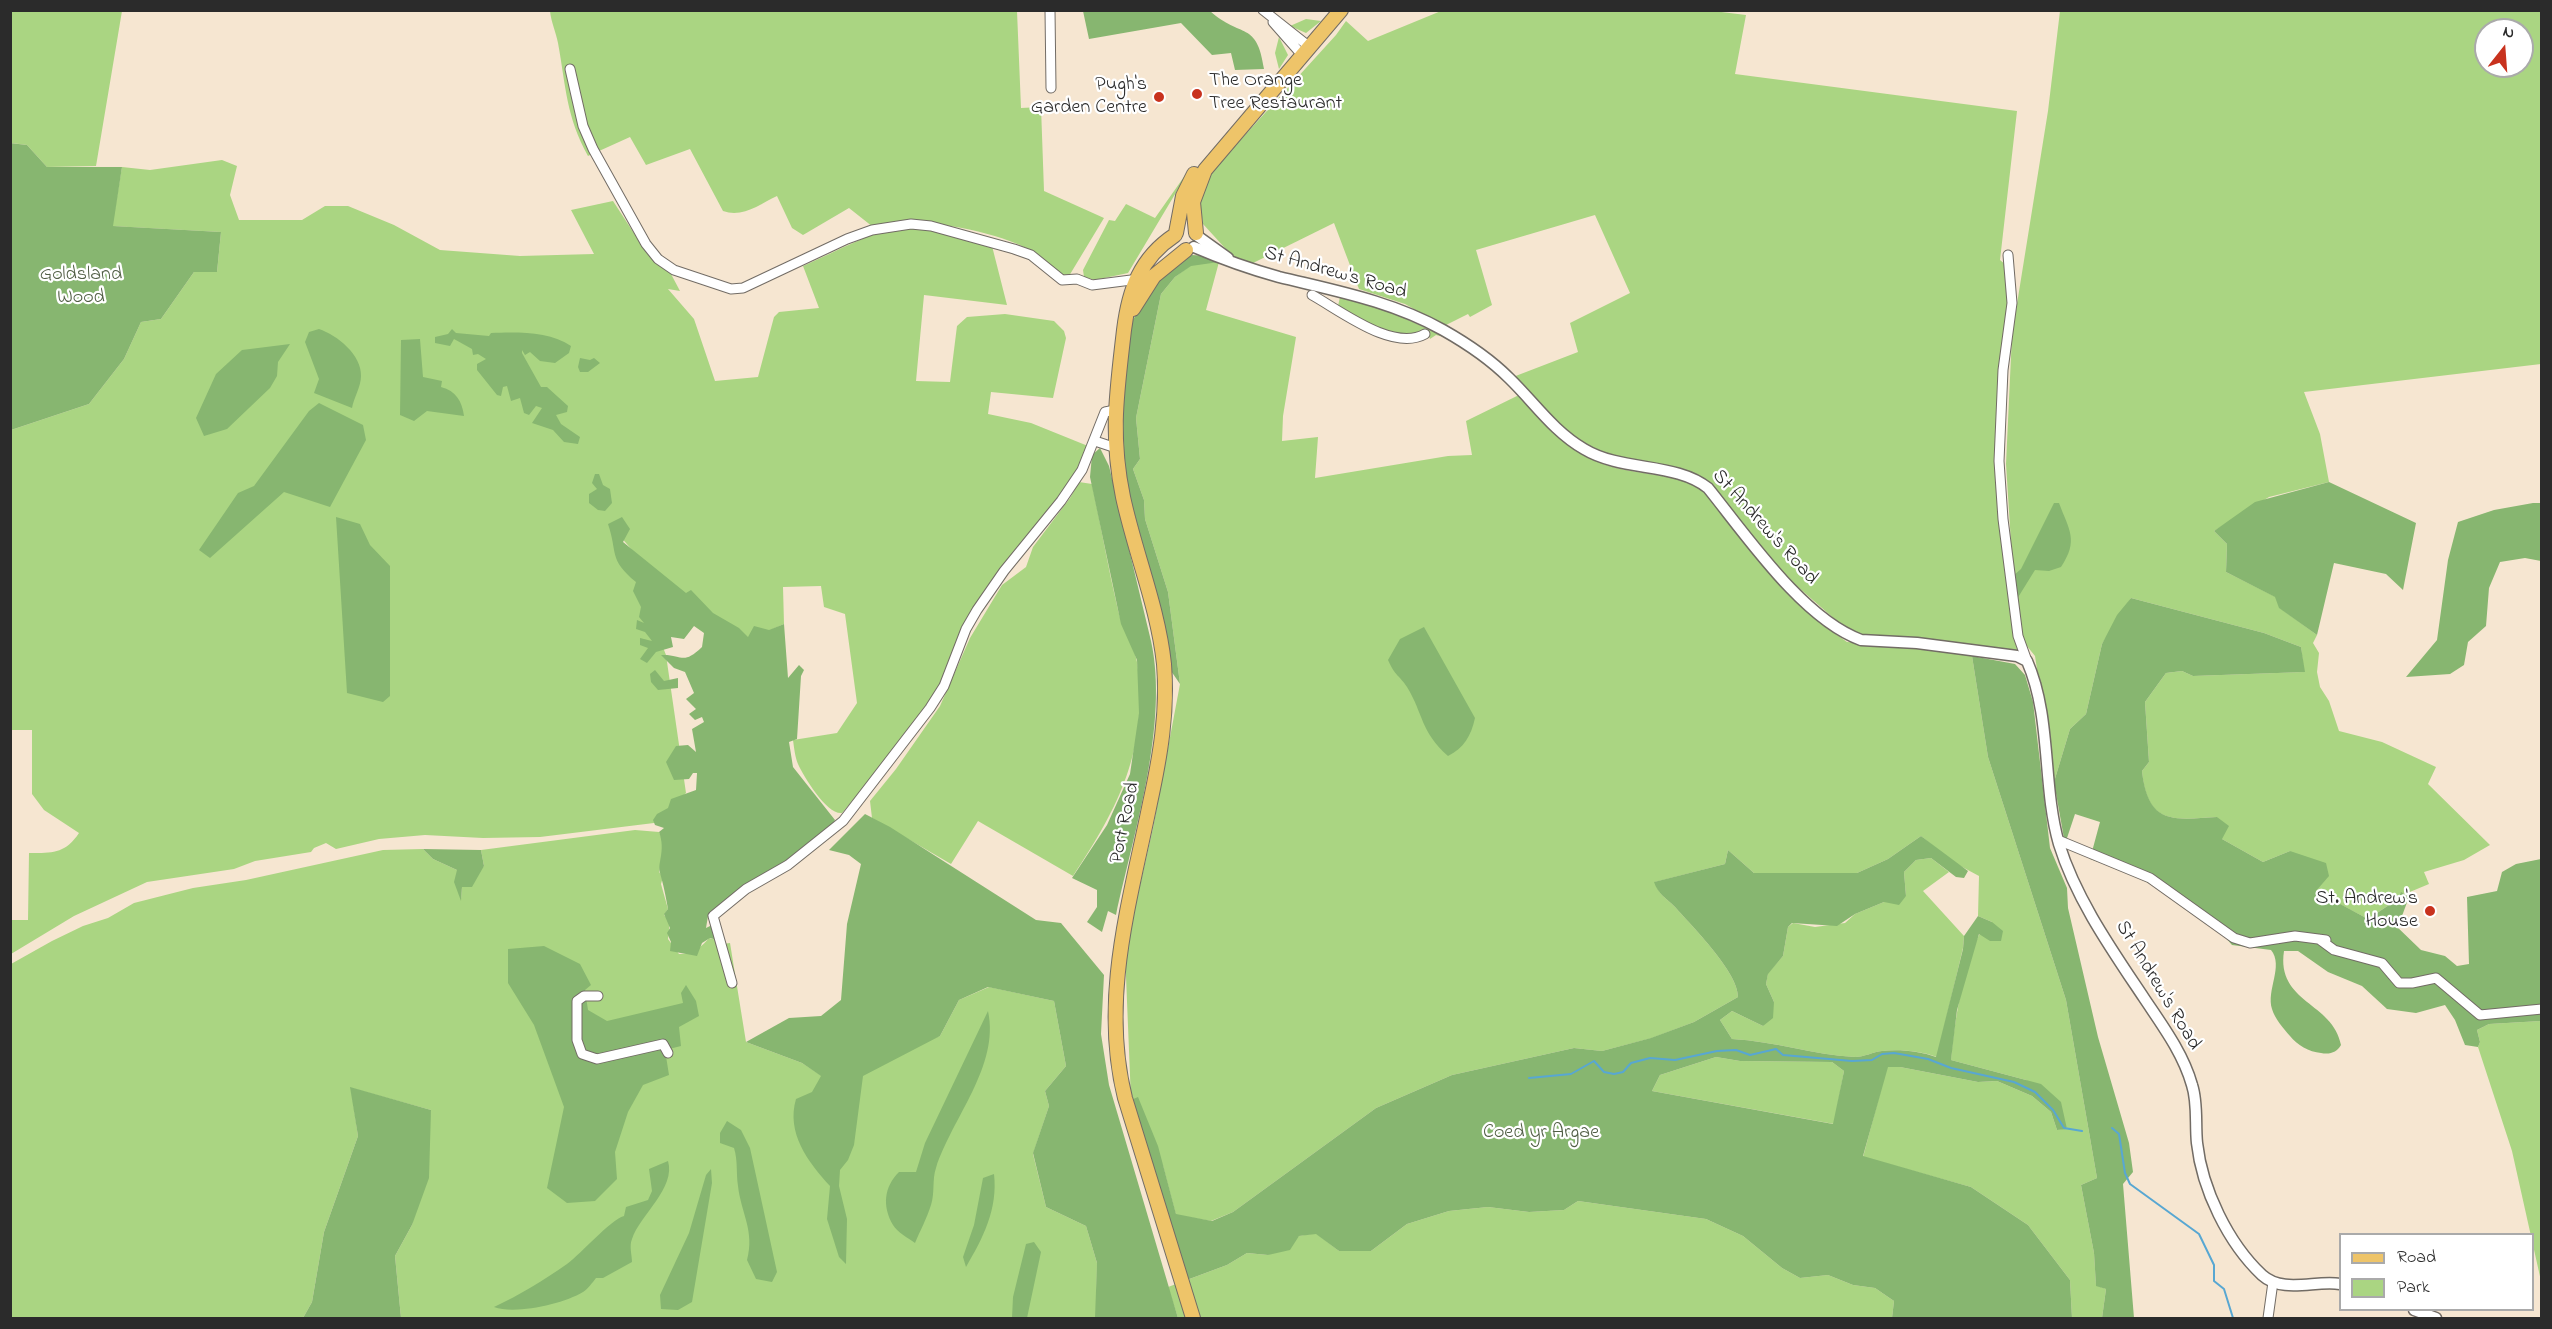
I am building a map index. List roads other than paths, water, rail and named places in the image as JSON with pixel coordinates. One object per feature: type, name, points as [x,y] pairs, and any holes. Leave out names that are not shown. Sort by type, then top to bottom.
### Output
[{"type":"main road","points":[[1193,241],[1193,202],[1198,183],[1239,127],[1307,52],[1341,10]]},
{"type":"main road","points":[[1193,241],[1177,246],[1176,234],[1180,206],[1190,181],[1221,142],[1239,127]]},
{"type":"main road","points":[[1176,234],[1185,227],[1193,241]]},
{"type":"main road","name":"Port Road","points":[[1176,234],[1148,257],[1136,279],[1125,317],[1115,410],[1116,448],[1123,497],[1159,633],[1165,696],[1159,762],[1116,969],[1115,1043],[1129,1111],[1192,1318]]},
{"type":"main road","name":"Port Road","points":[[1124,330],[1143,289],[1161,268],[1193,241]]},
{"type":"street","points":[[1050,10],[1051,88]]},
{"type":"street","points":[[1263,10],[1307,52]]},
{"type":"street","points":[[570,69],[583,126],[593,149],[646,244],[658,259],[674,270],[730,289],[743,288],[847,239],[872,230],[912,225],[932,226],[1031,255],[1062,280],[1077,279],[1092,285],[1143,279],[1154,269],[1161,268]]},
{"type":"street","name":"St Andrew's Road","points":[[1193,241],[1230,260],[1282,277],[1336,289],[1401,310],[1459,339],[1495,365],[1545,418],[1584,449],[1622,465],[1683,475],[1698,480],[1708,488],[1775,572],[1836,627],[1852,637],[2022,659],[2035,688],[2058,840],[2069,873],[2116,956],[2167,1032],[2186,1069],[2193,1086],[2201,1165],[2217,1214],[2254,1265],[2273,1282]]},
{"type":"street","points":[[2008,255],[2012,303],[2003,370],[1999,461],[2004,528],[2022,659]]},
{"type":"street","points":[[1332,306],[1336,289]]},
{"type":"street","points":[[1312,295],[1360,323],[1395,337],[1415,339],[1425,334]]},
{"type":"street","points":[[732,983],[713,916],[746,889],[788,865],[843,821],[930,708],[944,686],[966,629],[977,610],[1004,571],[1061,501],[1082,470],[1105,412],[1115,410]]},
{"type":"street","points":[[1095,441],[1116,448]]},
{"type":"street","points":[[2058,840],[2150,878],[2234,938],[2250,943],[2295,936],[2323,940],[2334,950],[2382,963],[2399,983],[2436,978],[2480,1015],[2541,1009]]},
{"type":"street","points":[[598,996],[584,996],[577,1001],[577,1040],[582,1054],[597,1059],[663,1044],[668,1053]]},
{"type":"street","points":[[2268,1318],[2273,1282],[2289,1286],[2312,1283],[2339,1284]]},
{"type":"street","points":[[2417,1311],[2436,1318]]},
{"type":"waterway","points":[[1529,1078],[1571,1074],[1594,1061],[1604,1072],[1614,1074],[1623,1072],[1631,1063],[1650,1058],[1675,1060],[1717,1051],[1736,1050],[1750,1055],[1776,1049],[1783,1055],[1852,1061],[1872,1060],[1882,1054],[1894,1053],[1928,1059],[1951,1068],[2014,1082],[2035,1092],[2053,1110],[2064,1128],[2082,1131]]},
{"type":"waterway","points":[[2112,1128],[2119,1134],[2125,1173],[2130,1184],[2199,1234],[2214,1265],[2214,1281],[2224,1289],[2233,1318]]},
{"type":"place","name":"The Orange Tree Restaurant","points":[[1197,94]]},
{"type":"place","name":"Pugh's Garden Centre","points":[[1159,97]]},
{"type":"place","name":"St. Andrew's House","points":[[2430,911]]},
{"type":"park label","name":"Goldsland Wood","points":[[81,288]]},
{"type":"park label","name":"Coed yr Argae","points":[[1541,1134]]}]
